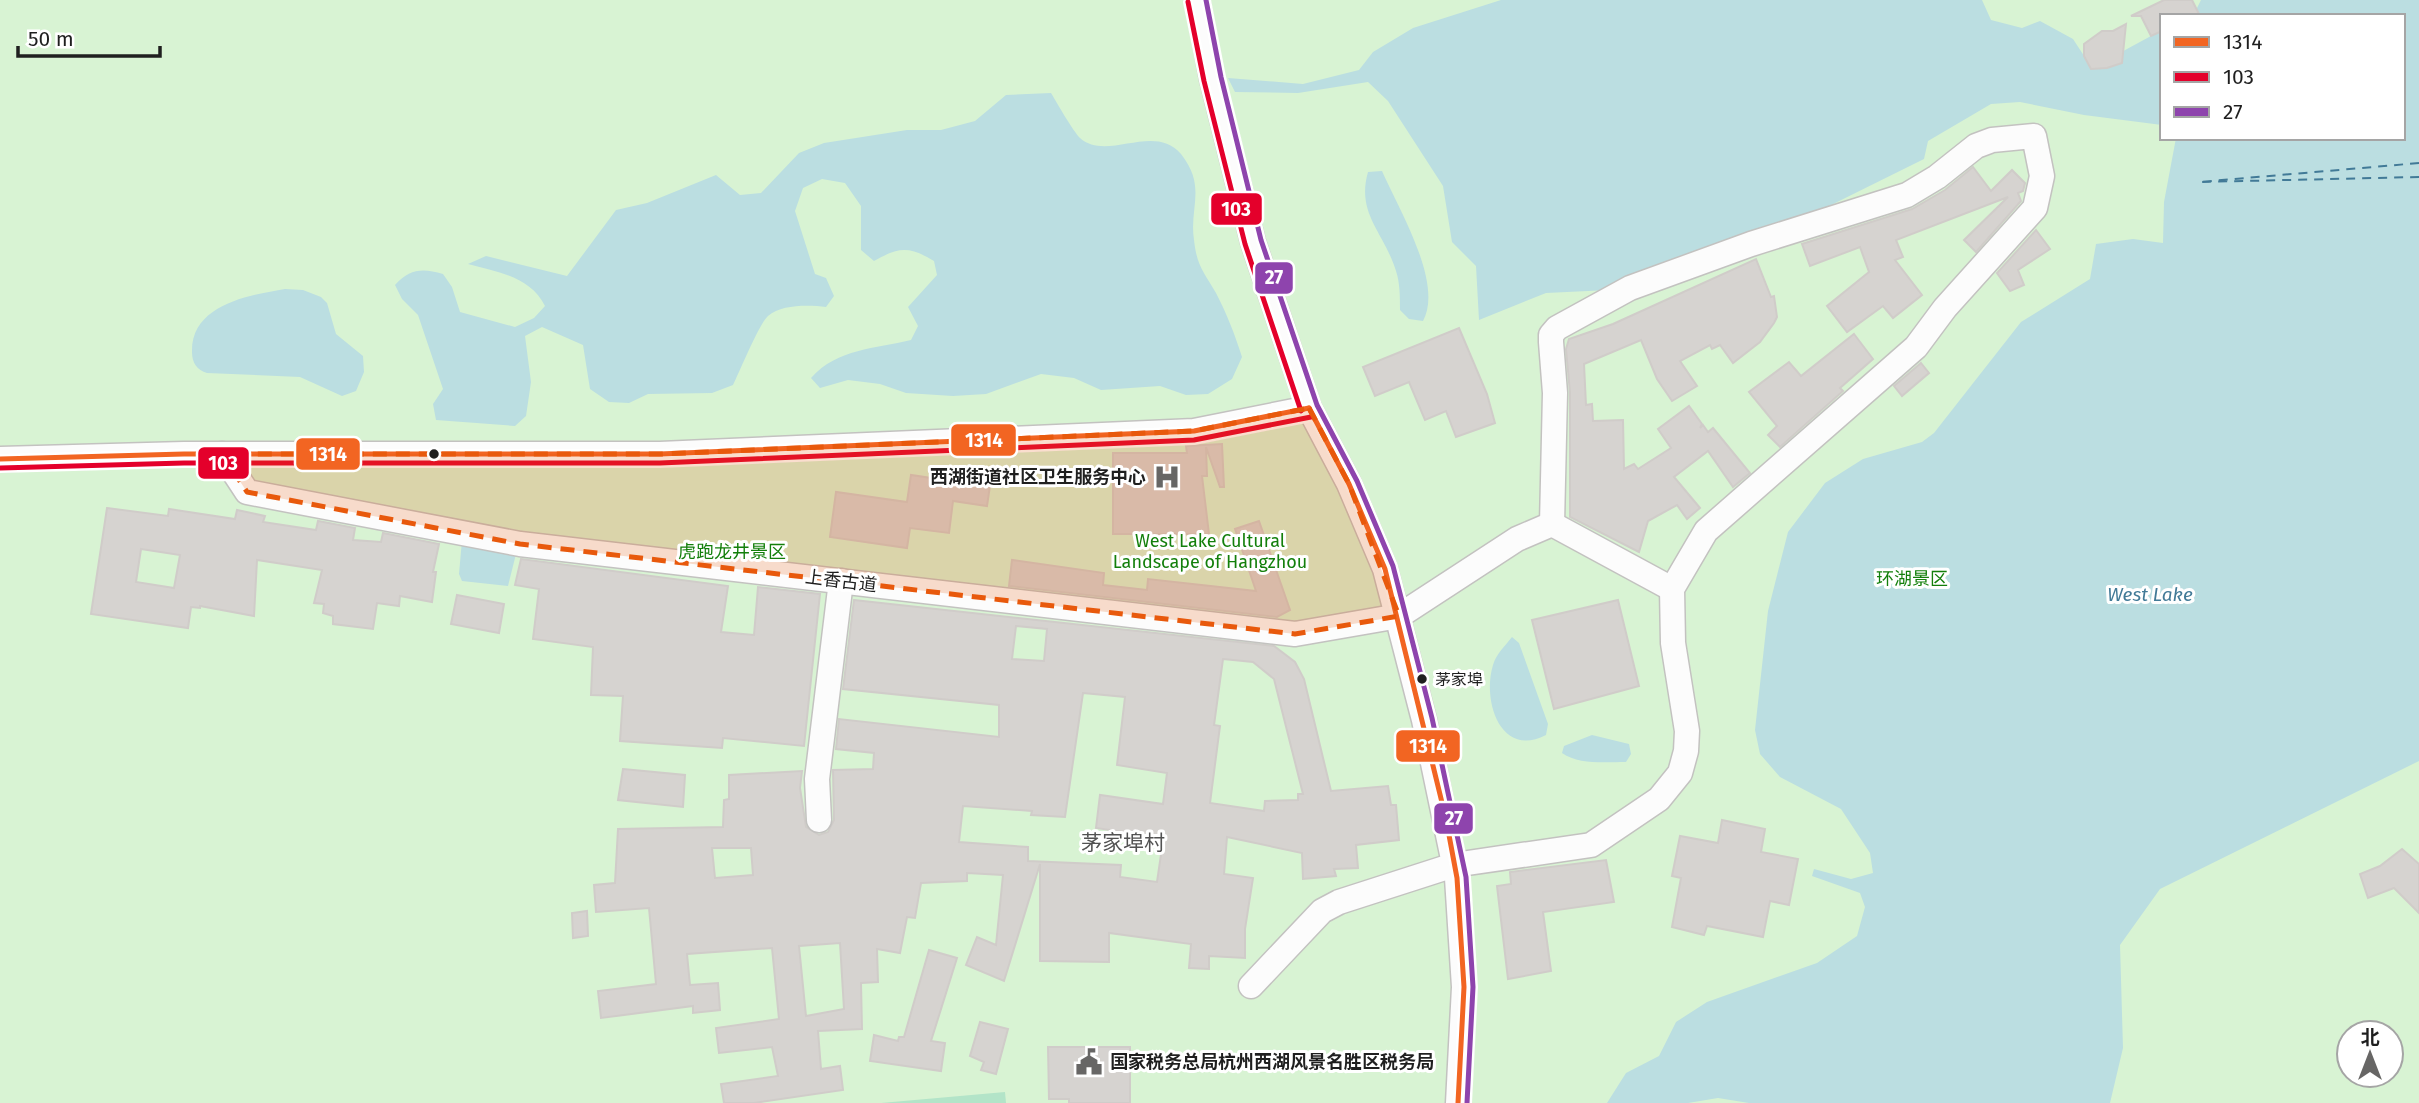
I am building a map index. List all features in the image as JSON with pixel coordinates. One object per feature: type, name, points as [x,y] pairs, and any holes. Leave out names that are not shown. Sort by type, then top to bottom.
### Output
[{"type":"street","points":[[1197,0],[1212,79],[1253,242],[1309,408],[1349,484],[1385,569],[1399,616],[1454,865],[1464,987],[1458,1103]]},
{"type":"street","points":[[1251,986],[1322,911],[1339,902],[1454,865],[1591,845],[1659,799],[1680,773],[1686,751],[1687,731],[1674,643],[1672,589],[1706,531],[1916,347],[1945,308],[2035,208],[2042,176],[2034,136],[1992,140],[1976,146],[1937,177],[1907,195],[1751,244],[1630,288],[1557,328],[1551,342],[1555,393],[1552,524]]},
{"type":"street","points":[[0,459],[222,454],[660,454],[1194,431],[1309,408]]},
{"type":"street","name":"上香古道","points":[[222,454],[247,492],[520,544],[1295,634],[1399,616]]},
{"type":"street","points":[[1399,616],[1517,539],[1552,524]]},
{"type":"street","points":[[1552,524],[1672,589]]},
{"type":"street","points":[[819,820],[817,779],[841,581]]},
{"type":"highlighted area","points":[[1309,408],[1349,484],[1399,616],[1295,634],[520,544],[247,492],[222,454],[660,454],[1194,431]]},
{"type":"green space","name":"West Lake Cultural Landscape of Hangzhou","points":[[0,0],[2419,0],[2419,1103],[0,1103]]},
{"type":"green space","points":[[1005,1092],[1006,1103],[881,1103]]},
{"type":"water","points":[[1501,0],[1982,0],[1991,20],[2022,28],[2040,21],[2073,39],[2092,68],[2160,31],[2160,125],[2084,115],[2020,102],[1991,104],[1928,141],[1924,159],[1817,212],[1609,290],[1546,293],[1479,320],[1476,266],[1452,242],[1443,186],[1388,101],[1368,82],[1298,93],[1235,92],[1228,78],[1303,84],[1359,70],[1373,52],[1413,28]]},
{"type":"water","name":"West Lake","points":[[2201,0],[2419,0],[2419,761],[2160,889],[2120,945],[2123,1048],[2110,1103],[1749,1103],[1718,1098],[1688,1103],[1607,1103],[1626,1073],[1659,1056],[1676,1022],[1707,1002],[1817,963],[1857,936],[1865,907],[1860,893],[1812,876],[1814,869],[1851,879],[1873,873],[1870,853],[1841,809],[1780,777],[1760,754],[1755,730],[1768,611],[1788,532],[1825,483],[1863,459],[1922,442],[1934,433],[2021,322],[2090,279],[2096,244],[2133,239],[2163,243],[2164,202],[2176,140],[2405,140],[2405,14],[2192,14]]},
{"type":"water","points":[[1051,93],[1080,138],[1091,144],[1103,146],[1158,141],[1170,145],[1181,154],[1189,166],[1195,187],[1193,228],[1197,257],[1224,309],[1242,357],[1232,379],[1208,394],[1186,395],[1160,386],[1101,390],[1074,378],[1041,374],[986,394],[953,396],[906,393],[880,384],[848,380],[820,388],[811,378],[833,361],[858,351],[911,340],[918,326],[908,307],[937,275],[934,261],[911,251],[897,251],[874,261],[861,250],[861,206],[845,183],[822,179],[803,188],[795,211],[815,274],[826,278],[834,296],[826,307],[788,307],[768,316],[733,385],[712,393],[648,394],[629,403],[609,402],[590,389],[583,345],[542,327],[525,336],[531,382],[526,416],[515,426],[436,420],[433,404],[443,389],[418,315],[402,299],[395,285],[411,273],[429,271],[443,274],[452,287],[460,312],[515,327],[534,318],[545,306],[539,296],[512,277],[468,264],[486,256],[567,276],[616,210],[647,203],[716,175],[740,195],[761,193],[799,153],[824,143],[907,130],[941,130],[975,121],[1006,95]]},
{"type":"water","points":[[1382,171],[1408,225],[1423,267],[1428,287],[1428,305],[1423,321],[1409,319],[1400,310],[1396,271],[1368,211],[1365,187],[1368,172]]},
{"type":"water","points":[[285,289],[303,290],[321,297],[327,303],[336,334],[363,356],[364,372],[356,391],[342,396],[300,377],[207,373],[196,365],[192,352],[194,336],[201,323],[212,313],[240,299]]},
{"type":"water","points":[[462,540],[517,550],[508,586],[462,581],[459,574]]},
{"type":"water","points":[[1512,637],[1519,643],[1548,724],[1546,735],[1530,740],[1517,739],[1506,733],[1498,722],[1490,694],[1494,661]]},
{"type":"water","points":[[1592,735],[1629,744],[1631,754],[1626,762],[1584,761],[1562,753],[1564,746]]},
{"type":"building","points":[[2164,0],[2192,0],[2199,14],[2160,14],[2160,32],[2151,36],[2141,16],[2131,16]]},
{"type":"building","points":[[2126,24],[2122,63],[2091,69],[2084,56],[2084,44],[2102,31],[2113,31]]},
{"type":"building","points":[[1973,167],[1991,191],[2012,170],[2025,183],[2023,191],[2018,193],[2021,201],[1976,252],[1964,240],[2008,197],[1896,240],[1903,257],[1895,260],[1922,295],[1893,318],[1883,306],[1847,332],[1827,306],[1869,272],[1860,247],[1810,266],[1802,244],[1912,209],[1945,190]]},
{"type":"building","points":[[2036,230],[2050,249],[2018,270],[2024,285],[2010,291],[1997,273]]},
{"type":"building","points":[[1756,259],[1771,297],[1774,296],[1777,317],[1760,342],[1733,363],[1720,345],[1712,349],[1710,345],[1680,361],[1697,386],[1672,401],[1657,379],[1641,340],[1584,364],[1586,405],[1592,404],[1593,421],[1623,420],[1624,469],[1634,464],[1638,469],[1671,448],[1658,429],[1689,406],[1702,424],[1700,428],[1703,425],[1708,432],[1713,428],[1750,473],[1733,487],[1708,451],[1674,477],[1700,508],[1687,519],[1677,505],[1648,521],[1639,552],[1570,517],[1570,393],[1566,349],[1569,339],[1613,324]]},
{"type":"building","points":[[1459,328],[1487,394],[1495,423],[1456,437],[1446,411],[1425,420],[1409,382],[1375,396],[1363,367]]},
{"type":"building","points":[[1854,334],[1873,359],[1840,388],[1843,391],[1780,447],[1768,435],[1777,426],[1749,392],[1789,362],[1801,376]]},
{"type":"building","points":[[1921,363],[1929,373],[1902,396],[1894,386]]},
{"type":"building","name":"西湖街道社区卫生服务中心","points":[[1222,444],[1224,487],[1220,487],[1206,447],[1207,476],[1202,476],[1209,534],[1113,534],[1113,453],[1187,453],[1186,446]]},
{"type":"building","points":[[973,470],[992,472],[987,506],[953,501],[949,533],[910,528],[907,548],[830,537],[836,492],[907,502],[911,475],[971,484]]},
{"type":"building","points":[[107,508],[168,516],[169,509],[235,519],[237,510],[265,516],[263,522],[316,530],[318,521],[355,528],[353,540],[381,542],[383,533],[439,544],[433,572],[436,572],[432,602],[400,596],[399,606],[377,603],[373,629],[333,624],[333,616],[323,613],[324,604],[314,603],[322,570],[257,560],[254,616],[200,606],[191,607],[188,628],[91,614]],"holes":[[[141,549],[180,555],[174,588],[136,582]]]},
{"type":"building","points":[[1259,521],[1290,610],[1277,617],[1009,586],[1012,560],[1104,573],[1103,585],[1147,590],[1148,579],[1256,591],[1235,529]]},
{"type":"building","points":[[521,559],[728,586],[721,632],[754,635],[758,587],[820,594],[804,746],[723,738],[722,748],[620,741],[623,696],[591,695],[593,647],[533,639],[539,589],[515,585]]},
{"type":"building","points":[[457,595],[504,604],[499,633],[451,624]]},
{"type":"building","points":[[854,600],[1274,646],[1295,662],[1304,679],[1331,791],[1388,786],[1391,805],[1396,805],[1399,840],[1356,845],[1358,868],[1334,869],[1336,876],[1303,879],[1302,853],[1227,837],[1224,874],[1253,878],[1245,929],[1245,958],[1209,956],[1209,969],[1189,968],[1191,944],[1109,933],[1109,962],[1040,961],[1040,864],[1004,981],[966,965],[977,937],[996,945],[1003,875],[967,873],[967,881],[921,883],[915,918],[907,917],[900,953],[877,949],[878,982],[861,983],[862,1029],[818,1031],[821,1069],[840,1066],[843,1090],[754,1103],[724,1103],[721,1084],[778,1076],[772,1047],[719,1053],[716,1028],[779,1019],[772,948],[687,954],[690,985],[718,983],[720,1010],[693,1013],[693,1006],[601,1018],[598,991],[656,984],[649,908],[596,912],[594,885],[615,883],[618,829],[723,827],[724,800],[729,799],[729,775],[802,771],[800,788],[806,827],[819,835],[828,832],[834,820],[833,770],[873,769],[874,753],[836,749],[839,719],[999,737],[999,705],[843,689]],"holes":[[[1016,626],[1047,629],[1044,661],[1012,659]],[[1223,659],[1253,662],[1274,679],[1303,794],[1298,794],[1298,800],[1265,801],[1264,811],[1210,803],[1220,726],[1214,725]],[[1083,693],[1125,697],[1117,765],[1167,773],[1163,804],[1100,795],[1096,828],[1124,832],[1123,840],[1163,841],[1157,882],[1120,877],[1121,865],[1028,861],[1028,847],[959,842],[963,806],[1032,811],[1031,815],[1065,817]],[[712,848],[751,848],[753,875],[715,878]],[[840,943],[844,1009],[806,1016],[799,946]]]},
{"type":"building","points":[[1618,600],[1639,686],[1554,709],[1532,620]]},
{"type":"building","points":[[623,769],[685,775],[683,807],[618,800]]},
{"type":"building","points":[[1722,820],[1765,829],[1761,852],[1798,859],[1789,905],[1770,901],[1763,937],[1707,926],[1704,935],[1672,927],[1681,878],[1672,876],[1680,836],[1718,843]]},
{"type":"building","points":[[2402,849],[2419,864],[2419,913],[2394,888],[2368,898],[2360,874],[2380,866]]},
{"type":"building","points":[[1606,860],[1614,902],[1543,912],[1551,971],[1508,979],[1497,886],[1511,884],[1510,872]]},
{"type":"building","points":[[587,911],[588,936],[573,938],[572,913]]},
{"type":"building","points":[[929,950],[957,958],[931,1041],[945,1043],[941,1071],[870,1061],[874,1035],[898,1041],[899,1037],[904,1037]]},
{"type":"building","points":[[980,1022],[1008,1029],[996,1074],[981,1070],[984,1062],[970,1056]]},
{"type":"building","name":"国家税务总局杭州西湖风景名胜区税务局","points":[[1048,1047],[1130,1047],[1130,1103],[1069,1103],[1069,1099],[1049,1099]]},
{"type":"ferry route","points":[[2419,163],[2199,182],[2419,177]]},
{"type":"transit line","name":"27","points":[[1206,0],[1221,77],[1261,240],[1317,405],[1357,481],[1393,566],[1432,718],[1466,877],[1473,987],[1467,1103]]},
{"type":"transit line","name":"103","points":[[1188,2],[1204,81],[1245,244],[1301,411]]},
{"type":"transit line","name":"1314","points":[[1309,408],[1349,484],[1385,569],[1446,819],[1457,878],[1464,987],[1458,1103]]},
{"type":"transit line","name":"1314","points":[[0,459],[184,454],[660,454],[1194,431],[1309,408]]},
{"type":"transit line","name":"103","points":[[0,468],[184,463],[660,463],[1194,440],[1311,417]]},
{"type":"place","name":"西湖街道社区卫生服务中心","points":[[1167,477]]},
{"type":"place","name":"茅家埠","points":[[1422,679]]},
{"type":"place","name":"国家税务总局杭州西湖风景名胜区税务局","points":[[1089,1062]]},
{"type":"district","name":"茅家埠村","points":[[1123,843]]},
{"type":"park label","name":"虎跑龙井景区","points":[[732,552]]},
{"type":"park label","name":"环湖景区","points":[[1912,579]]}]
